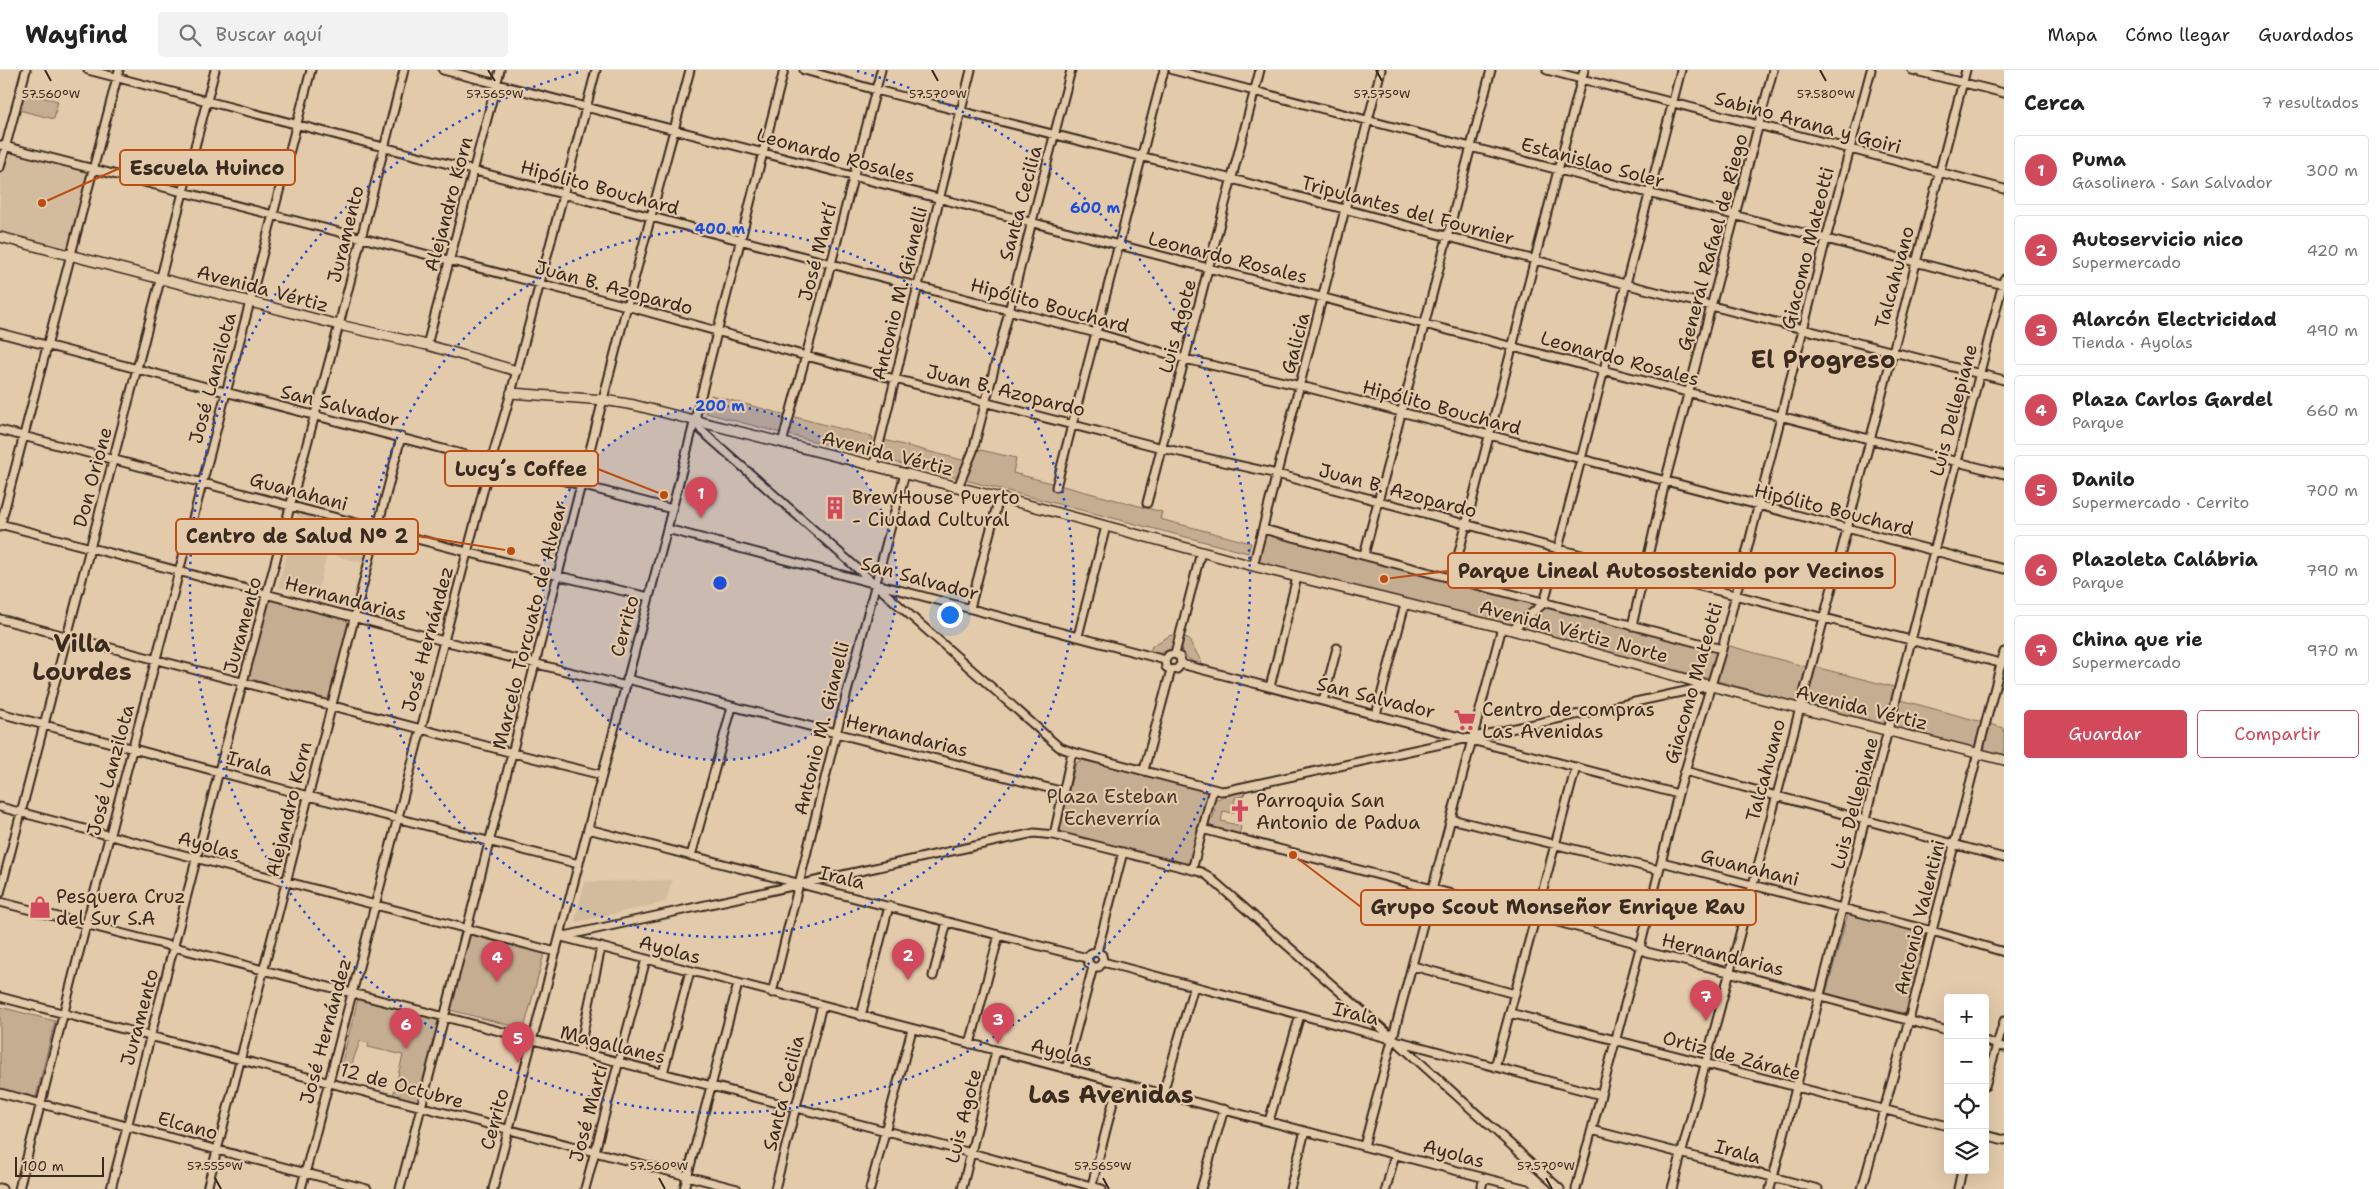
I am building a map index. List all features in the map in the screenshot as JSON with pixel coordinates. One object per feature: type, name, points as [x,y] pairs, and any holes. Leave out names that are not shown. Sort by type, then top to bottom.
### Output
[{"type":"street","points":[[0,167],[3,146],[26,70]]},
{"type":"street","name":"Hipólito Bouchard","points":[[88,70],[118,74],[296,124],[1096,333],[1185,359],[1300,386],[1757,507],[2004,569]]},
{"type":"street","name":"Don Orione","points":[[0,893],[216,70]]},
{"type":"street","name":"José Lanzilota","points":[[19,1189],[63,1013],[310,70]]},
{"type":"street","name":"Juramento","points":[[111,1189],[219,771],[292,506],[404,70]]},
{"type":"street","name":"Leonardo Rosales","points":[[444,70],[2004,474]]},
{"type":"street","name":"Alejandro Korn","points":[[427,345],[500,70]]},
{"type":"street","name":"José Hernández","points":[[301,1189],[467,552],[596,70]]},
{"type":"street","name":"Marcelo Torcuato de Alvear","points":[[400,1189],[627,306],[690,70]]},
{"type":"street","name":"Cerrito","points":[[493,1189],[649,598],[784,70]]},
{"type":"street","name":"Tripulantes del Fournier","points":[[804,70],[876,90],[1232,179],[1803,330],[1892,350],[2004,380]]},
{"type":"street","name":"José Martí","points":[[782,443],[881,70]]},
{"type":"street","name":"Antonio M. Gianelli","points":[[874,465],[894,378],[919,287],[970,70]]},
{"type":"street","name":"Santa Cecilia","points":[[958,487],[973,451],[1072,70]]},
{"type":"street","points":[[1056,487],[1164,70]]},
{"type":"street","name":"Estanislao Soler","points":[[1173,70],[1649,194],[2004,283]]},
{"type":"street","name":"Luis Agote","points":[[1147,503],[1260,70]]},
{"type":"street","name":"Galicia","points":[[1253,566],[1324,299],[1344,210],[1381,70]]},
{"type":"street","points":[[1364,555],[1491,70]]},
{"type":"street","name":"Sabino Arana y Goiri","points":[[1547,70],[2004,189]]},
{"type":"street","points":[[1452,579],[1584,70]]},
{"type":"street","points":[[1512,630],[1544,603],[1602,370],[1681,70]]},
{"type":"street","name":"General Rafael de Riego","points":[[1632,626],[1665,482],[1773,70]]},
{"type":"street","name":"Giacomo Mateotti","points":[[1576,1189],[1616,1041],[1678,794],[1722,649],[1849,149],[1871,70]]},
{"type":"street","points":[[1912,70],[2004,93]]},
{"type":"street","name":"Talcahuano","points":[[1672,1189],[1775,794],[1824,618],[1868,439],[1966,70]]},
{"type":"street","points":[[0,525],[118,74]]},
{"type":"street","name":"Juan B. Azopardo","points":[[3,146],[627,306],[806,356],[1162,448],[1277,474],[1644,572],[2003,663]]},
{"type":"street","name":"Avenida Vértiz","points":[[0,236],[339,325],[427,345],[517,370]]},
{"type":"street","name":"Luis Dellepiane","points":[[1770,1189],[2004,283]]},
{"type":"street","name":"San Salvador","points":[[0,333],[672,509]]},
{"type":"street","name":"Avenida Vértiz","points":[[511,393],[604,400],[695,420],[905,473],[1253,566]]},
{"type":"street","points":[[695,420],[702,431],[1059,746],[1072,752],[1213,789],[1229,790],[1711,686]]},
{"type":"street","name":"Guanahani","points":[[0,430],[649,598]]},
{"type":"street","name":"Alejandro Korn","points":[[207,1189],[401,437]]},
{"type":"street","name":"Antonio M. Gianelli","points":[[772,993],[836,734],[905,473]]},
{"type":"street","points":[[970,608],[999,498]]},
{"type":"street","name":"Hernandarias","points":[[0,525],[536,665],[626,682],[732,707],[1064,792]]},
{"type":"street","points":[[1078,636],[1106,526]]},
{"type":"street","name":"San Salvador","points":[[666,529],[1165,660]]},
{"type":"street","points":[[1263,529],[1722,649]]},
{"type":"street","points":[[1175,654],[1201,552]]},
{"type":"street","name":"Avenida Vértiz Norte","points":[[1253,566],[1502,627],[1711,686]]},
{"type":"street","points":[[1270,687],[1297,577]]},
{"type":"street","points":[[1376,715],[1405,604]]},
{"type":"street","points":[[0,619],[602,775]]},
{"type":"street","points":[[1364,1146],[1502,627]]},
{"type":"street","points":[[1323,701],[1337,648]]},
{"type":"street","name":"Antonio Valentini","points":[[1862,1189],[1909,1020],[2003,663],[2004,652]]},
{"type":"street","points":[[1175,654],[1180,657],[1181,664],[1178,669],[1171,670],[1166,665],[1165,660],[1169,655],[1175,654]]},
{"type":"street","name":"San Salvador","points":[[1181,664],[1376,715],[1473,738],[1678,794]]},
{"type":"street","points":[[1144,770],[1171,670]]},
{"type":"street","name":"Avenida Vértiz","points":[[1711,686],[2004,760]]},
{"type":"street","points":[[691,856],[732,707]]},
{"type":"street","name":"Irala","points":[[0,713],[308,796],[579,864]]},
{"type":"street","points":[[1054,835],[1072,752]]},
{"type":"street","points":[[1495,1067],[1576,767]]},
{"type":"street","points":[[1685,770],[2004,858]]},
{"type":"street","points":[[1192,870],[1213,789]]},
{"type":"street","name":"Ayolas","points":[[0,807],[556,952]]},
{"type":"street","points":[[1451,819],[1659,870]]},
{"type":"street","name":"Irala","points":[[588,829],[1087,958]]},
{"type":"street","name":"Hernandarias","points":[[1202,829],[1536,916],[1632,942],[1647,952],[1944,1030]]},
{"type":"street","points":[[560,937],[799,883],[1034,833],[1054,835],[1123,852],[1208,876],[1394,1039],[1560,1189]]},
{"type":"street","points":[[1097,952],[1123,852]]},
{"type":"street","name":"Guanahani","points":[[1662,862],[1932,931],[2004,952]]},
{"type":"street","name":"Magallanes","points":[[0,902],[971,1153],[1091,1188],[1102,1189]]},
{"type":"street","points":[[861,1016],[889,906]]},
{"type":"street","points":[[933,976],[947,922]]},
{"type":"street","name":"Luis Agote","points":[[970,1044],[999,935]]},
{"type":"street","name":"Ayolas","points":[[560,937],[1527,1189]]},
{"type":"street","points":[[579,1052],[601,947]]},
{"type":"street","points":[[1097,952],[1102,956],[1103,962],[1099,966],[1093,967],[1088,964],[1087,958],[1091,953],[1097,952]]},
{"type":"street","name":"José Martí","points":[[585,1189],[646,959]]},
{"type":"street","name":"Irala","points":[[1103,962],[1601,1095]]},
{"type":"street","points":[[1413,966],[1515,994]]},
{"type":"street","points":[[1066,1070],[1093,967]]},
{"type":"street","points":[[663,1073],[690,971]]},
{"type":"street","points":[[684,1189],[738,984]]},
{"type":"street","points":[[1162,1093],[1194,986]]},
{"type":"street","name":"12 de Octubre","points":[[0,997],[733,1188]]},
{"type":"street","name":"Santa Cecilia","points":[[775,1189],[822,1005]]},
{"type":"street","name":"Ortiz de Zárate","points":[[1510,1013],[1944,1125]]},
{"type":"street","points":[[1269,1121],[1300,1015]]},
{"type":"street","points":[[1986,1084],[2001,1046],[2004,1021]]},
{"type":"street","points":[[870,1189],[912,1029]]},
{"type":"street","name":"Luis Agote","points":[[962,1189],[996,1051]]},
{"type":"street","points":[[1091,1188],[1118,1083]]},
{"type":"street","name":"Elcano","points":[[0,1093],[367,1189]]},
{"type":"street","points":[[1201,1189],[1224,1109]]},
{"type":"street","name":"Irala","points":[[1592,1130],[1818,1189]]},
{"type":"street","points":[[1290,1189],[1305,1131]]},
{"type":"street","points":[[1989,1136],[2004,1140]]},
{"type":"street","points":[[1386,1189],[1396,1154]]},
{"type":"street","points":[[1958,1189],[1961,1174]]},
{"type":"street","points":[[1481,1189],[1484,1178]]},
{"type":"shaded area","points":[[6,146],[93,169],[71,255],[0,237],[0,167]]},
{"type":"shaded area","points":[[301,513],[372,531],[364,563],[327,554],[316,597],[278,587],[297,515]]},
{"type":"shaded area","points":[[672,880],[666,902],[576,922],[575,920],[585,882]]},
{"type":"green space","points":[[20,92],[58,101],[54,119],[15,109]]},
{"type":"green space","points":[[711,395],[786,415],[781,433],[706,413]]},
{"type":"green space","points":[[791,416],[873,437],[868,455],[786,434]]},
{"type":"green space","points":[[884,440],[966,461],[958,478],[879,458]]},
{"type":"green space","points":[[976,449],[1016,458],[1013,473],[1162,512],[1160,519],[1251,543],[1248,553],[965,480]]},
{"type":"green space","points":[[1265,534],[1536,605],[1511,626],[1257,561]]},
{"type":"green space","points":[[267,594],[354,618],[331,706],[244,683]]},
{"type":"green space","points":[[1544,606],[1724,653],[1726,645],[1807,667],[1797,702],[1521,629]]},
{"type":"green space","points":[[1171,635],[1176,637],[1170,649],[1159,654],[1150,652],[1152,646]]},
{"type":"green space","points":[[1183,637],[1188,638],[1201,664],[1184,655],[1182,647]]},
{"type":"green space","points":[[1815,667],[1898,688],[1888,725],[1805,704]]},
{"type":"green space","points":[[1901,700],[2004,728],[2004,756],[1893,727]]},
{"type":"green space","name":"Plaza Esteban Echeverría","points":[[1082,760],[1206,791],[1208,797],[1191,862],[1183,864],[1062,834],[1059,826],[1076,763]]},
{"type":"green space","points":[[1245,790],[1244,796],[1235,798],[1233,813],[1223,811],[1221,821],[1241,826],[1239,835],[1208,824],[1212,820],[1215,810],[1212,806],[1214,800]]},
{"type":"green space","points":[[1848,913],[1927,934],[1906,1014],[1826,993]]},
{"type":"green space","points":[[470,935],[544,954],[524,1029],[450,1010]]},
{"type":"green space","points":[[358,999],[439,1020],[418,1102],[393,1096],[403,1055],[368,1047],[369,1043],[360,1041],[350,1069],[341,1066]]},
{"type":"green space","points":[[0,1007],[55,1021],[36,1097],[0,1088]]},
{"type":"place","name":"Escuela Huinco","points":[[42,203]]},
{"type":"place","name":"Lucy´s Coffee","points":[[664,495]]},
{"type":"place","name":"BrewHouse Puerto - Ciudad Cultural","points":[[835,508]]},
{"type":"place","name":"Puma","points":[[701,518]]},
{"type":"place","name":"Centro de Salud N° 2","points":[[511,551]]},
{"type":"place","name":"Parque Lineal Autosostenido por Vecinos","points":[[1384,579]]},
{"type":"place","name":"Centro de compras Las Avenidas","points":[[1465,720]]},
{"type":"place","name":"Parroquia San Antonio de Padua","points":[[1240,811]]},
{"type":"place","name":"Grupo Scout Monseñor Enrique Rau","points":[[1293,855]]},
{"type":"place","name":"Pesquera Cruz del Sur S.A","points":[[40,907]]},
{"type":"place","name":"Autoservicio nico","points":[[908,980]]},
{"type":"place","name":"Plaza Carlos Gardel","points":[[497,982]]},
{"type":"place","name":"China que rie","points":[[1706,1021]]},
{"type":"place","name":"Alarcón Electricidad","points":[[998,1044]]},
{"type":"place","name":"Plazoleta Calábria","points":[[406,1049]]},
{"type":"place","name":"Danilo","points":[[518,1063]]},
{"type":"district","name":"El Progreso","points":[[1823,360]]},
{"type":"district","name":"Villa Lourdes","points":[[82,658]]},
{"type":"district","name":"Las Avenidas","points":[[1111,1095]]}]
